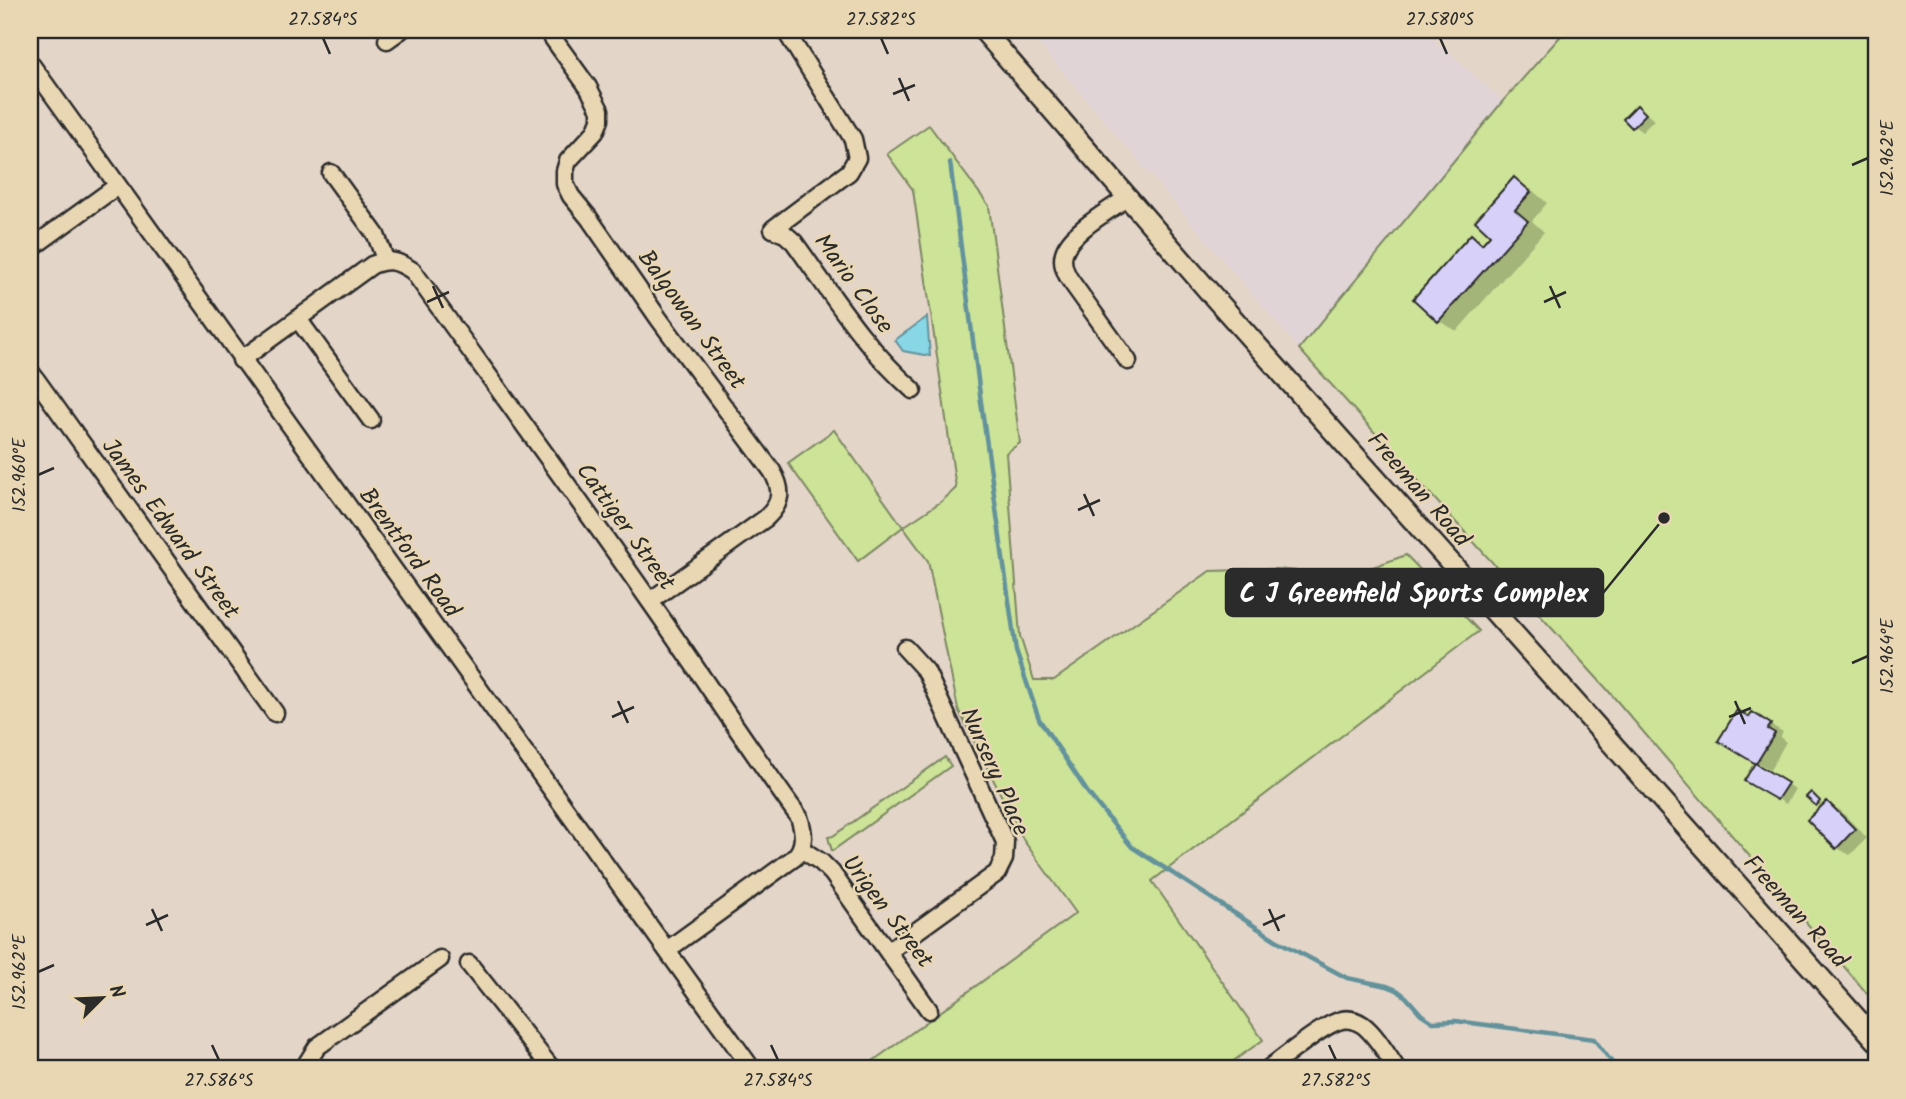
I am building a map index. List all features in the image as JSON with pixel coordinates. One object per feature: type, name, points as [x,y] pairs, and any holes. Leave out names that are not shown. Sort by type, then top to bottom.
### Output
[{"type":"street","points":[[387,40],[401,30]]},
{"type":"street","name":"Balgowan Street","points":[[547,30],[588,86],[600,110],[600,120],[595,132],[568,161],[565,184],[570,196],[598,230],[659,319],[772,471],[781,491],[779,502],[766,518],[650,601]]},
{"type":"street","name":"Mario Close","points":[[785,30],[853,139],[857,158],[849,172],[773,229],[794,242],[872,349],[889,369],[913,390]]},
{"type":"street","name":"Freeman Road","points":[[984,30],[1465,581],[1876,1040]]},
{"type":"street","name":"Brentford Road","points":[[30,63],[752,1069]]},
{"type":"street","points":[[241,360],[372,265],[385,259],[376,235],[331,173]]},
{"type":"street","points":[[30,249],[117,186]]},
{"type":"street","points":[[1128,197],[1069,242],[1063,255],[1064,269],[1070,280],[1128,360]]},
{"type":"street","name":"Cattiger Street","points":[[385,259],[399,262],[413,271],[650,601],[726,710],[746,745],[799,817],[804,831],[801,849]]},
{"type":"street","points":[[298,319],[371,420]]},
{"type":"street","name":"James Edward Street","points":[[30,371],[275,713]]},
{"type":"street","name":"Nursery Place","points":[[888,951],[997,873],[1006,851],[1005,842],[926,671],[905,648]]},
{"type":"street","points":[[667,950],[781,869],[801,849]]},
{"type":"street","name":"Urigen Street","points":[[801,849],[832,873],[929,1010]]},
{"type":"street","points":[[308,1069],[306,1063],[317,1047],[440,959]]},
{"type":"street","points":[[469,964],[543,1066]]},
{"type":"street","points":[[1268,1069],[1324,1029],[1347,1020],[1355,1020],[1365,1027],[1398,1069]]},
{"type":"shaded area","points":[[1027,30],[1423,30],[1503,101],[1299,349]]},
{"type":"green space","points":[[1566,30],[1876,30],[1876,1004],[1605,687],[1299,349],[1503,101]]},
{"type":"green space","points":[[929,125],[989,206],[1020,443],[1006,453],[1020,636],[1034,680],[1054,680],[1210,571],[1276,569],[1348,576],[1406,555],[1479,631],[1152,881],[1263,1040],[1222,1069],[862,1069],[1076,913],[1024,841],[958,709],[928,561],[903,527],[942,501],[956,488],[913,190],[887,154]]},
{"type":"green space","points":[[834,430],[903,527],[858,561],[788,463]]},
{"type":"green space","points":[[945,757],[951,766],[832,851],[828,837]]},
{"type":"water","points":[[927,317],[930,356],[903,351],[895,340]]},
{"type":"building","points":[[1637,105],[1646,114],[1632,128],[1623,119]]},
{"type":"building","points":[[1514,177],[1531,192],[1515,210],[1528,221],[1438,322],[1413,299],[1471,234],[1482,244],[1490,235],[1475,221]]},
{"type":"building","points":[[1737,710],[1749,717],[1752,712],[1771,724],[1768,729],[1775,733],[1756,764],[1718,741]]},
{"type":"building","points":[[1755,763],[1788,783],[1777,800],[1744,781]]},
{"type":"building","points":[[1811,792],[1820,801],[1816,806],[1806,797]]},
{"type":"building","points":[[1827,801],[1855,829],[1836,849],[1807,820]]},
{"type":"waterway","points":[[950,162],[1016,651],[1039,719],[1088,793],[1132,847],[1276,940],[1347,978],[1397,990],[1433,1022],[1456,1021],[1594,1039],[1617,1069]]},
{"type":"place","name":"C J Greenfield Sports Complex","points":[[1664,518]]}]
